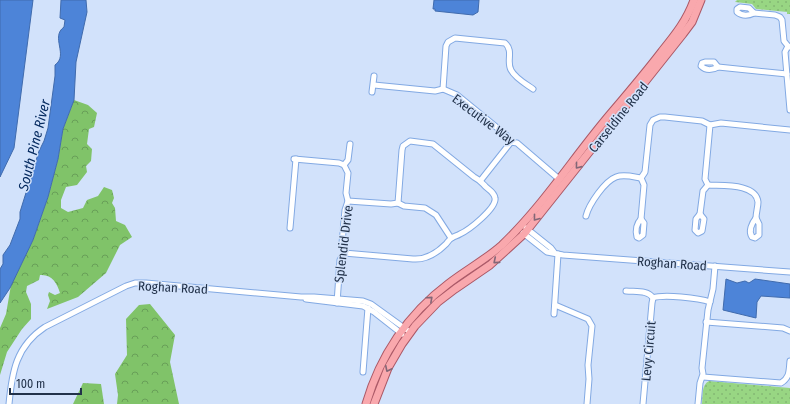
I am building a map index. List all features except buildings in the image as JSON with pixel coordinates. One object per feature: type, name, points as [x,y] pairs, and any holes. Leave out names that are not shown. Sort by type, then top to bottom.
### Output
[{"type":"main road","name":"Carseldine Road","points":[[520,226],[560,179],[679,29],[687,18],[694,0]]},
{"type":"main road","name":"Carseldine Road","points":[[526,232],[683,34],[692,22],[701,0]]},
{"type":"main road","points":[[366,404],[371,386],[381,364],[402,330],[418,311],[436,294],[492,253],[520,226]]},
{"type":"main road","points":[[374,404],[388,368],[408,335],[438,302],[490,265],[526,232]]},
{"type":"street","points":[[754,12],[775,15],[780,17],[782,20],[784,41],[789,46],[785,52],[790,110]]},
{"type":"street","points":[[443,89],[446,46],[448,42],[455,38],[505,43],[510,50],[509,64],[512,72],[533,89]]},
{"type":"street","points":[[718,67],[787,74]]},
{"type":"street","points":[[372,92],[374,76]]},
{"type":"street","name":"Executive Way","points":[[374,85],[435,91],[443,89],[457,95],[506,135],[511,142],[516,143],[560,179]]},
{"type":"street","points":[[641,218],[644,185],[642,178],[645,172],[650,125],[653,120],[660,117],[665,117],[702,121],[710,125],[721,123],[790,130]]},
{"type":"street","points":[[708,185],[705,179],[710,125]]},
{"type":"street","points":[[344,253],[423,259],[446,244],[451,238],[461,234],[480,219],[495,202],[494,194],[480,180],[474,177],[433,144],[410,141],[403,146],[402,150],[398,203]]},
{"type":"street","points":[[480,180],[511,142]]},
{"type":"street","points":[[290,228],[295,159],[339,163],[344,165],[348,160],[350,144]]},
{"type":"street","name":"Splendid Drive","points":[[337,301],[340,260],[344,253],[342,243],[345,210],[348,201],[346,193],[348,173],[344,165]]},
{"type":"street","points":[[586,216],[588,208],[611,179],[623,176],[642,178]]},
{"type":"street","points":[[700,214],[703,191],[708,185]]},
{"type":"street","points":[[708,185],[746,188],[753,192],[758,203],[756,218]]},
{"type":"street","points":[[348,201],[391,204],[398,203],[404,206],[425,208],[433,212],[451,238]]},
{"type":"street","name":"Roghan Road","points":[[520,226],[547,252],[790,272]]},
{"type":"street","points":[[554,314],[556,253]]},
{"type":"street","points":[[698,404],[700,383],[703,377],[702,368],[706,322],[715,266]]},
{"type":"street","name":"Roghan Road","points":[[8,404],[14,367],[23,350],[34,335],[45,327],[126,286],[135,283],[314,297],[337,301],[359,305],[368,309],[402,330]]},
{"type":"street","points":[[626,291],[651,294],[653,298],[661,296],[710,302]]},
{"type":"street","name":"Levy Circuit","points":[[643,404],[653,298]]},
{"type":"street","name":"Roghan Road","points":[[337,301],[369,303],[408,335]]},
{"type":"street","points":[[363,372],[369,303]]},
{"type":"street","points":[[555,306],[588,319],[592,326],[588,365],[589,378],[587,404]]},
{"type":"street","points":[[706,322],[783,328],[790,331]]},
{"type":"street","points":[[703,377],[781,383],[786,380],[789,375],[790,361]]},
{"type":"green space","points":[[737,0],[790,0],[790,14],[787,14],[787,12],[756,9],[752,4],[735,2]]},
{"type":"green space","points":[[74,100],[88,105],[97,113],[94,127],[89,129],[87,144],[92,149],[91,161],[86,166],[87,172],[77,185],[66,187],[61,200],[61,208],[68,212],[83,208],[87,200],[98,196],[104,187],[112,190],[114,198],[112,203],[115,208],[116,221],[125,225],[132,237],[120,245],[106,273],[78,297],[47,309],[50,301],[48,295],[49,292],[55,295],[60,293],[53,280],[48,276],[40,275],[39,280],[27,286],[26,292],[31,304],[31,319],[22,329],[7,352],[0,375],[0,328],[6,314],[11,285],[33,240],[48,197],[58,159],[63,129]]},
{"type":"green space","points":[[150,304],[175,335],[170,362],[179,404],[117,404],[118,395],[115,374],[127,355],[126,319],[139,305]]},
{"type":"green space","points":[[709,381],[790,388],[790,404],[702,404],[704,388],[706,383]]},
{"type":"green space","points":[[83,383],[101,384],[104,404],[73,404]]},
{"type":"water","points":[[0,0],[33,0],[14,148],[0,177]]},
{"type":"water","name":"South Pine River","points":[[61,0],[86,0],[87,12],[76,62],[74,100],[63,129],[58,159],[48,197],[33,240],[10,288],[0,303],[0,269],[3,264],[3,255],[10,245],[20,219],[20,212],[39,151],[48,128],[55,76],[55,65],[59,61],[60,56],[59,36],[60,31],[64,27],[65,20],[60,18]]},
{"type":"water","points":[[434,0],[479,0],[478,12],[473,15],[435,11],[435,9],[433,9]]},
{"type":"water","points":[[726,279],[737,283],[745,281],[749,283],[755,279],[790,284],[790,298],[761,296],[757,302],[756,318],[723,310]]}]
